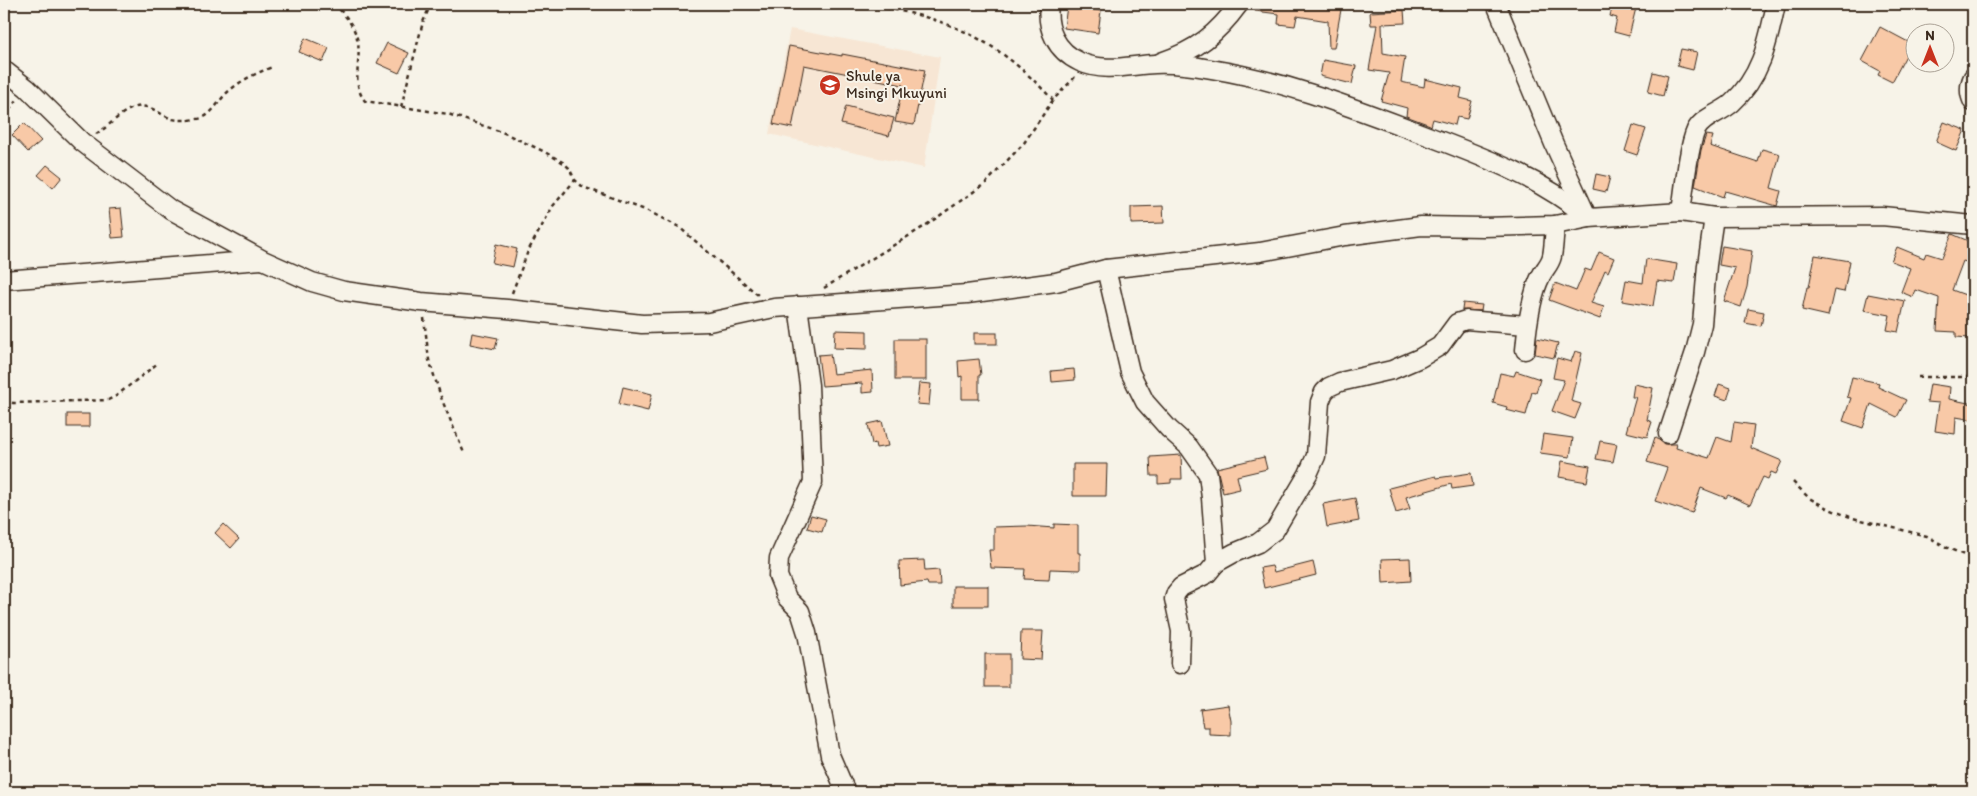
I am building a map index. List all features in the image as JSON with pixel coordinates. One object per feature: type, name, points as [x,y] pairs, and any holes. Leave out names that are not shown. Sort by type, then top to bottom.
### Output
[{"type":"street","points":[[1049,4],[1050,31],[1055,42],[1062,52],[1081,62],[1102,68],[1156,64],[1210,69],[1281,84],[1362,111],[1524,174],[1568,201],[1589,218]]},
{"type":"street","points":[[1156,64],[1182,54],[1207,40],[1220,28],[1239,4]]},
{"type":"street","points":[[1496,4],[1554,144],[1589,218]]},
{"type":"street","points":[[1680,212],[1692,141],[1697,130],[1705,120],[1730,104],[1746,89],[1764,55],[1776,4]]},
{"type":"street","points":[[4,70],[26,88],[82,142],[172,210],[263,260],[312,282],[344,291],[421,302],[507,309],[642,324],[709,322],[774,308],[967,294],[1056,282],[1106,270],[1260,252],[1398,228],[1556,224],[1589,218],[1680,212],[1714,217],[1882,216],[1973,225]]},
{"type":"street","points":[[1973,77],[1970,92],[1973,102]]},
{"type":"street","points":[[1668,434],[1695,352],[1702,324],[1707,265],[1714,217]]},
{"type":"street","points":[[1525,350],[1527,325],[1541,275],[1549,266],[1552,257],[1556,224]]},
{"type":"street","points":[[4,280],[263,260]]},
{"type":"street","points":[[1106,270],[1130,372],[1146,402],[1169,429],[1190,447],[1208,474],[1212,498],[1216,563]]},
{"type":"street","points":[[798,306],[809,385],[813,482],[778,558],[778,576],[787,598],[800,611],[807,633],[830,755],[846,792]]},
{"type":"street","points":[[1180,664],[1181,630],[1174,598],[1176,592],[1181,587],[1207,574],[1216,563],[1234,553],[1258,544],[1275,530],[1312,465],[1318,440],[1320,402],[1324,392],[1329,387],[1340,382],[1392,370],[1420,358],[1440,346],[1457,323],[1466,320],[1527,325]]},
{"type":"path","points":[[334,4],[350,23],[357,39],[356,77],[359,94],[364,101],[448,114],[502,132],[543,151],[564,163],[575,180],[583,186],[648,210],[679,227],[774,308]]},
{"type":"path","points":[[401,107],[423,22],[431,4]]},
{"type":"path","points":[[862,4],[895,9],[932,18],[971,33],[993,46],[1009,59],[1053,100]]},
{"type":"path","points":[[82,142],[101,131],[113,119],[135,107],[154,108],[173,119],[200,119],[209,115],[222,97],[231,89],[272,67]]},
{"type":"path","points":[[821,290],[925,226],[986,183],[1024,143],[1053,100],[1076,76]]},
{"type":"path","points":[[4,116],[26,88]]},
{"type":"path","points":[[507,309],[528,251],[553,206],[575,180]]},
{"type":"path","points":[[421,302],[429,360],[442,400],[464,453]]},
{"type":"path","points":[[4,401],[13,403],[108,400],[116,396],[158,363]]},
{"type":"path","points":[[1918,378],[1973,377]]},
{"type":"path","points":[[1793,482],[1809,498],[1829,509],[1853,518],[1927,536],[1973,559]]},
{"type":"shaded area","points":[[790,29],[940,57],[924,168],[769,134]]},
{"type":"building","points":[[1255,4],[1342,4],[1334,48],[1329,48],[1328,21],[1297,16],[1295,26],[1278,24],[1279,14],[1255,11]]},
{"type":"building","points":[[1613,4],[1636,8],[1629,36],[1614,32],[1617,18],[1610,16]]},
{"type":"building","points":[[1067,6],[1101,11],[1098,33],[1064,28]]},
{"type":"building","points":[[1404,10],[1405,23],[1382,24],[1383,53],[1405,57],[1401,82],[1424,87],[1425,79],[1462,88],[1460,98],[1472,101],[1467,119],[1457,117],[1455,125],[1433,119],[1431,126],[1406,116],[1407,108],[1381,101],[1389,73],[1369,70],[1377,25],[1371,25],[1370,12]]},
{"type":"building","points":[[1880,27],[1904,40],[1904,59],[1892,82],[1878,75],[1880,71],[1862,61]]},
{"type":"building","points":[[305,38],[329,48],[323,62],[299,52]]},
{"type":"building","points":[[387,43],[409,53],[399,73],[377,63]]},
{"type":"building","points":[[789,46],[925,70],[914,125],[895,122],[903,85],[804,65],[792,128],[773,124]]},
{"type":"building","points":[[1681,49],[1697,52],[1693,70],[1677,66]]},
{"type":"building","points":[[1323,60],[1356,66],[1352,84],[1320,76]]},
{"type":"building","points":[[1653,72],[1668,76],[1663,96],[1648,92]]},
{"type":"building","points":[[846,106],[894,118],[889,136],[841,124]]},
{"type":"building","points":[[1944,122],[1965,130],[1956,151],[1936,142]]},
{"type":"building","points":[[24,123],[41,141],[28,152],[12,135]]},
{"type":"building","points":[[1633,125],[1646,129],[1637,155],[1625,151]]},
{"type":"building","points":[[1706,135],[1713,136],[1710,146],[1758,162],[1762,149],[1780,154],[1771,188],[1781,191],[1777,206],[1725,191],[1723,197],[1695,186],[1701,150]]},
{"type":"building","points":[[47,165],[62,177],[53,188],[38,175]]},
{"type":"building","points":[[1596,174],[1610,177],[1606,192],[1593,189]]},
{"type":"building","points":[[1163,206],[1164,223],[1131,224],[1131,207]]},
{"type":"building","points":[[121,208],[124,237],[112,238],[109,209]]},
{"type":"building","points":[[1952,234],[1973,243],[1973,264],[1963,261],[1952,290],[1971,297],[1970,338],[1956,337],[1956,332],[1937,331],[1939,298],[1916,290],[1913,297],[1901,292],[1910,268],[1891,261],[1897,247],[1924,258],[1926,253],[1942,258]]},
{"type":"building","points":[[496,244],[517,249],[513,267],[492,263]]},
{"type":"building","points":[[1722,246],[1752,251],[1747,287],[1741,307],[1724,301],[1735,268],[1719,265]]},
{"type":"building","points":[[1599,252],[1614,258],[1608,272],[1605,270],[1591,303],[1604,307],[1600,319],[1549,300],[1555,283],[1576,291],[1585,269],[1591,271]]},
{"type":"building","points":[[1815,255],[1850,261],[1844,292],[1834,290],[1828,316],[1802,310],[1807,287],[1809,287]]},
{"type":"building","points":[[1646,259],[1677,264],[1674,283],[1657,281],[1653,306],[1622,301],[1626,280],[1643,283]]},
{"type":"building","points":[[1868,294],[1905,301],[1898,332],[1887,330],[1890,315],[1864,310]]},
{"type":"building","points":[[1463,303],[1482,305],[1481,311],[1462,310]]},
{"type":"building","points":[[1748,309],[1764,312],[1761,326],[1745,323]]},
{"type":"building","points":[[835,330],[867,331],[867,349],[834,348]]},
{"type":"building","points":[[472,333],[498,338],[495,349],[470,344]]},
{"type":"building","points":[[974,333],[997,333],[997,344],[974,344]]},
{"type":"building","points":[[1537,338],[1558,343],[1554,358],[1535,354]]},
{"type":"building","points":[[895,339],[926,339],[926,380],[895,380]]},
{"type":"building","points":[[1575,351],[1582,353],[1571,401],[1581,404],[1575,419],[1552,411],[1564,380],[1553,378],[1557,358],[1571,362]]},
{"type":"building","points":[[830,354],[833,374],[872,370],[873,392],[862,393],[862,383],[822,386],[818,355]]},
{"type":"building","points":[[979,359],[981,375],[979,375],[979,399],[962,399],[962,376],[959,377],[958,361]]},
{"type":"building","points":[[1074,369],[1075,380],[1052,382],[1051,371]]},
{"type":"building","points":[[1516,371],[1540,379],[1536,393],[1532,392],[1526,415],[1506,410],[1507,407],[1493,403],[1500,373],[1514,376]]},
{"type":"building","points":[[1852,377],[1879,383],[1878,387],[1906,400],[1897,417],[1871,404],[1863,428],[1843,421],[1851,398],[1847,397]]},
{"type":"building","points":[[919,383],[931,384],[929,405],[917,404]]},
{"type":"building","points":[[1634,384],[1653,388],[1647,420],[1652,422],[1647,437],[1626,432],[1636,397],[1632,397]]},
{"type":"building","points":[[1719,384],[1731,388],[1727,400],[1715,396]]},
{"type":"building","points":[[1930,384],[1950,387],[1949,399],[1973,404],[1973,420],[1956,417],[1955,434],[1935,431],[1939,403],[1927,402]]},
{"type":"building","points":[[623,387],[652,394],[648,411],[619,404]]},
{"type":"building","points":[[67,414],[89,414],[89,427],[67,427]]},
{"type":"building","points":[[882,421],[888,446],[876,448],[875,443],[872,444],[868,424]]},
{"type":"building","points":[[1734,422],[1754,425],[1751,448],[1782,461],[1776,474],[1771,472],[1768,479],[1763,477],[1750,505],[1728,495],[1726,498],[1701,488],[1692,513],[1655,501],[1667,468],[1647,462],[1655,437],[1664,444],[1677,444],[1676,448],[1709,458],[1717,437],[1731,442]]},
{"type":"building","points":[[1543,434],[1573,438],[1570,457],[1540,453]]},
{"type":"building","points":[[1600,441],[1617,444],[1613,462],[1596,459]]},
{"type":"building","points":[[1181,455],[1182,479],[1171,479],[1171,483],[1158,484],[1158,476],[1151,476],[1150,457]]},
{"type":"building","points":[[1264,457],[1267,469],[1237,476],[1240,489],[1223,493],[1217,468]]},
{"type":"building","points":[[1562,461],[1590,466],[1587,482],[1559,477]]},
{"type":"building","points":[[1073,464],[1107,464],[1106,496],[1073,496]]},
{"type":"building","points":[[1471,473],[1473,486],[1452,489],[1451,484],[1406,497],[1410,509],[1396,513],[1389,488],[1436,476],[1437,478]]},
{"type":"building","points":[[1355,498],[1359,521],[1327,527],[1323,504]]},
{"type":"building","points":[[811,515],[826,519],[822,532],[807,528]]},
{"type":"building","points":[[223,524],[239,539],[231,548],[215,533]]},
{"type":"building","points":[[1054,524],[1078,525],[1080,570],[1050,569],[1049,580],[1024,579],[1025,569],[991,568],[989,550],[994,550],[994,527],[1027,526],[1054,528]]},
{"type":"building","points":[[1410,558],[1411,581],[1383,583],[1382,559]]},
{"type":"building","points":[[924,560],[925,571],[939,570],[940,585],[928,585],[927,582],[900,585],[899,561]]},
{"type":"building","points":[[1313,562],[1316,575],[1264,588],[1260,568],[1272,566],[1274,572]]},
{"type":"building","points":[[953,586],[988,586],[988,606],[953,606]]},
{"type":"building","points":[[1021,631],[1043,631],[1041,660],[1020,659]]},
{"type":"building","points":[[985,654],[1009,654],[1009,687],[985,687]]},
{"type":"building","points":[[1228,705],[1231,735],[1209,734],[1209,727],[1203,727],[1200,709]]},
{"type":"place","name":"Shule ya Msingi Mkuyuni","points":[[830,85]]}]
